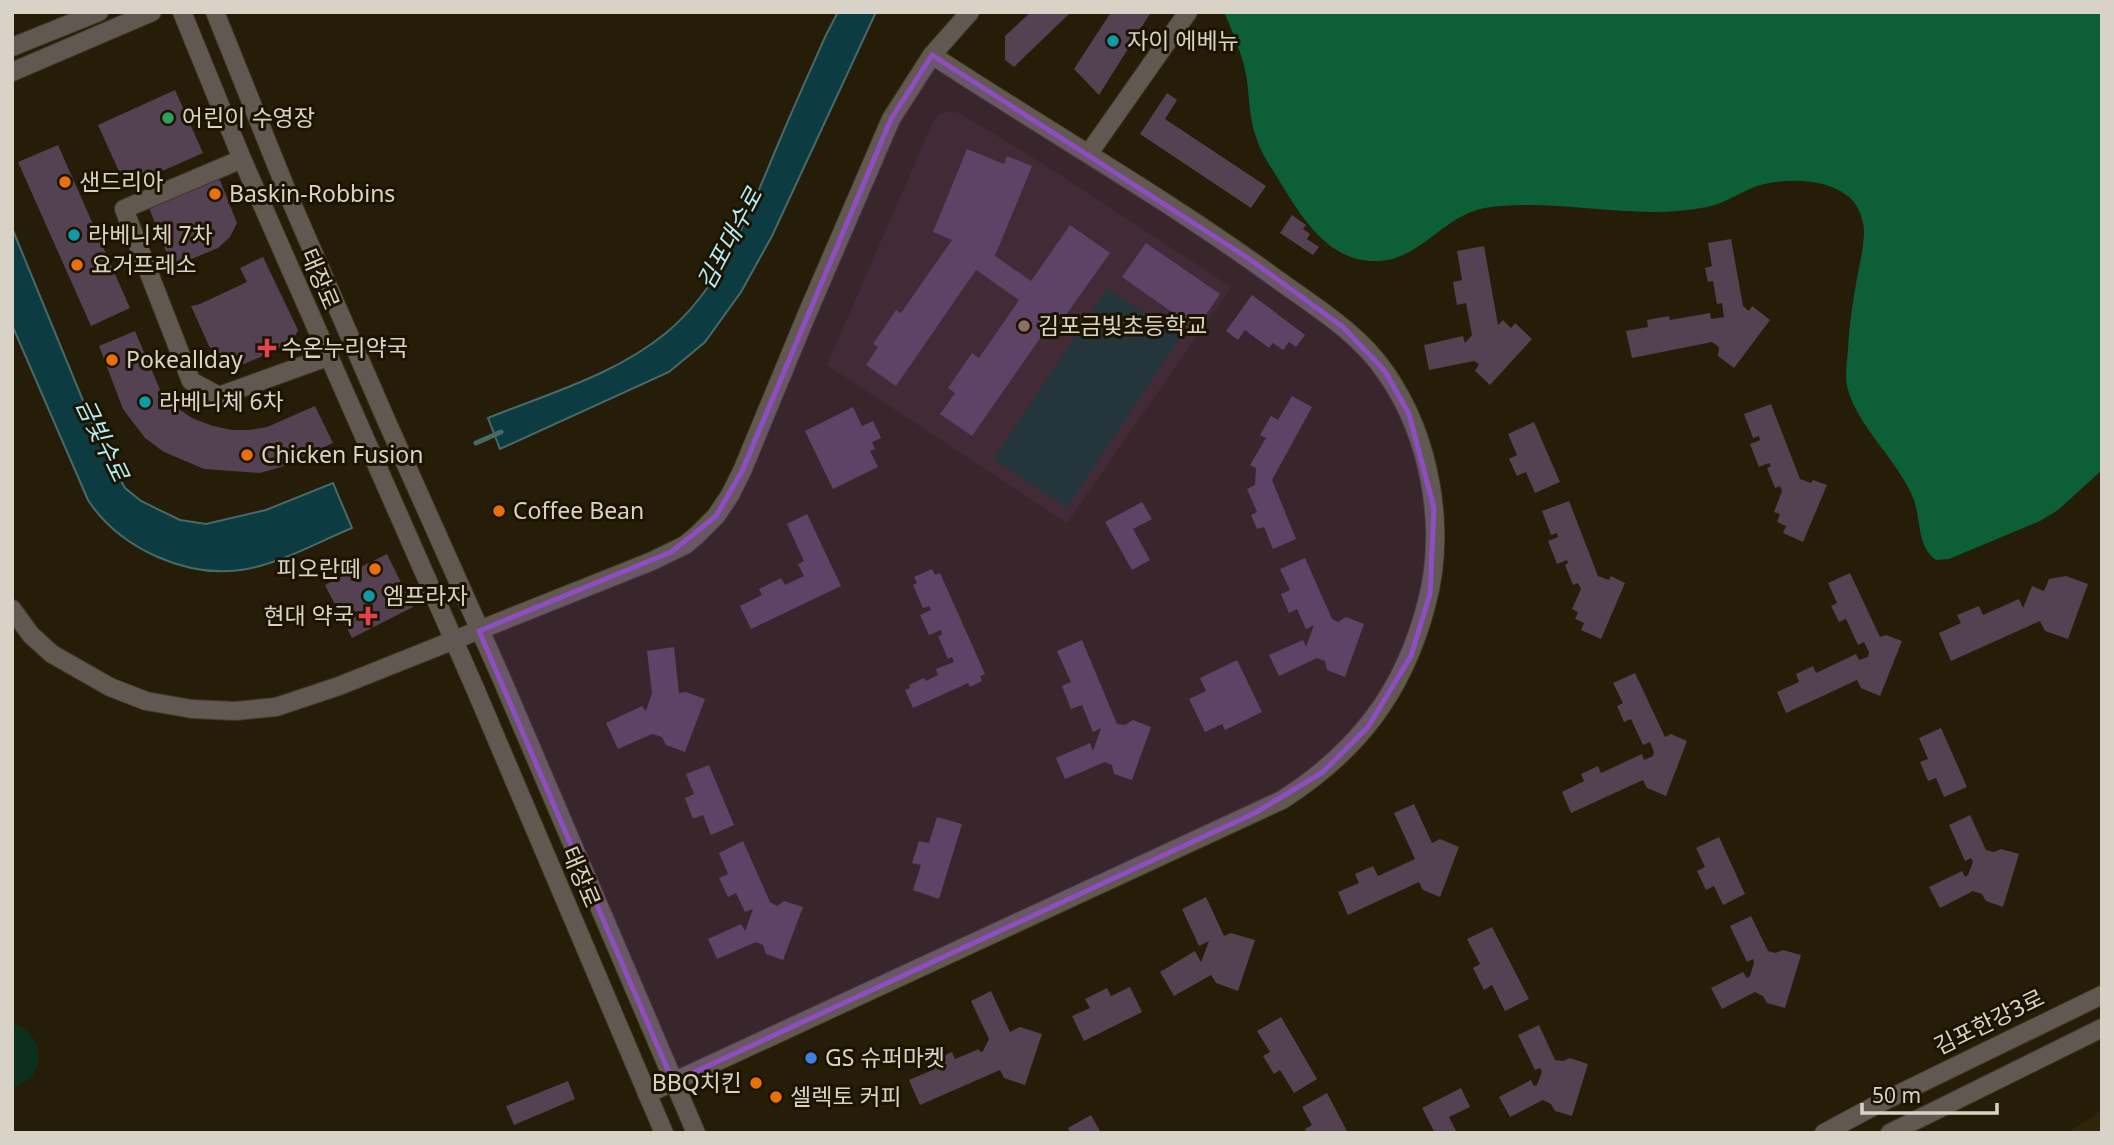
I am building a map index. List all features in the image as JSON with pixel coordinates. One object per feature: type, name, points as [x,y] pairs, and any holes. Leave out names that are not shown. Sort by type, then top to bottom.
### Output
[{"type":"street","points":[[12,47],[99,12]]},
{"type":"street","points":[[12,72],[152,12]]},
{"type":"street","name":"태장로","points":[[182,12],[327,357],[474,686],[664,1133]]},
{"type":"street","name":"태장로","points":[[215,12],[290,199],[696,1133]]},
{"type":"street","points":[[12,609],[31,635],[52,654],[110,687],[146,701],[192,709],[235,711],[276,707],[339,686],[671,552],[698,535],[716,516],[742,471],[891,119],[932,55],[970,12]]},
{"type":"street","points":[[1089,153],[1188,12]]},
{"type":"street","points":[[647,1094],[1282,800],[1323,772],[1368,727],[1399,681],[1411,656],[1430,594],[1434,561],[1434,508],[1420,441],[1409,414],[1385,371],[1357,340],[1324,312],[1248,258],[1089,153],[932,55]]},
{"type":"street","points":[[242,159],[124,209],[191,381],[219,396],[327,357]]},
{"type":"street","name":"김포한강3로","points":[[1824,1133],[2102,995]]},
{"type":"street","points":[[1889,1133],[2102,1028]]},
{"type":"highlighted area","points":[[932,55],[1248,258],[1343,327],[1385,371],[1409,414],[1434,508],[1430,594],[1411,656],[1368,727],[1323,772],[1255,813],[673,1082],[479,631],[671,552],[716,516],[742,471],[891,119]]},
{"type":"shaded area","name":"김포금빛초등학교","points":[[949,111],[959,113],[1043,164],[1231,287],[1067,523],[827,365],[932,124],[939,114]]},
{"type":"shaded area","points":[[2102,1109],[2102,1133],[2067,1133],[2094,1116]]},
{"type":"green space","points":[[1224,12],[2102,12],[2102,470],[2058,510],[2040,521],[1949,559],[1936,560],[1930,555],[1923,541],[1914,500],[1907,485],[1859,414],[1847,386],[1850,323],[1864,230],[1861,215],[1853,201],[1845,194],[1825,185],[1802,181],[1768,183],[1714,205],[1680,211],[1624,211],[1541,205],[1485,208],[1457,219],[1420,246],[1393,259],[1361,260],[1345,255],[1319,236],[1308,223],[1267,162],[1252,123],[1245,69]]},
{"type":"green space","points":[[1107,288],[1180,337],[1067,508],[993,459]]},
{"type":"green space","points":[[12,1023],[32,1037],[39,1056],[33,1075],[12,1087]]},
{"type":"water","points":[[838,12],[876,12],[772,236],[741,292],[705,342],[669,372],[500,449],[488,418],[580,382],[625,361],[666,333],[704,292],[720,269],[746,220]]},
{"type":"water","points":[[12,228],[100,442],[125,488],[141,501],[180,520],[206,524],[266,510],[333,483],[352,528],[274,562],[225,571],[180,565],[158,557],[118,533],[88,500],[12,325]]},
{"type":"building","name":"자이 에베뉴","points":[[1031,12],[1071,12],[1014,67],[1005,60],[1005,36]]},
{"type":"building","name":"자이 에베뉴","points":[[1111,12],[1151,12],[1099,95],[1074,69]]},
{"type":"building","points":[[175,90],[203,153],[126,187],[98,125]]},
{"type":"building","points":[[1167,93],[1177,100],[1165,119],[1266,186],[1251,208],[1140,134]]},
{"type":"building","name":"라베니체 7차","points":[[58,145],[130,308],[91,326],[18,162]]},
{"type":"building","points":[[967,149],[1004,164],[1007,156],[1032,166],[995,256],[1031,281],[1070,225],[1110,253],[1066,315],[1050,324],[972,436],[940,414],[955,393],[948,388],[972,353],[979,358],[1019,300],[976,270],[896,386],[866,365],[878,347],[873,344],[896,310],[901,313],[952,240],[933,232]]},
{"type":"building","points":[[219,178],[237,223],[230,237],[218,248],[172,267],[148,205]]},
{"type":"building","points":[[1292,215],[1306,225],[1303,229],[1310,234],[1307,239],[1319,247],[1313,255],[1280,233]]},
{"type":"building","points":[[1731,239],[1743,306],[1749,311],[1752,306],[1770,320],[1734,368],[1718,356],[1719,347],[1712,342],[1632,358],[1626,331],[1648,327],[1647,320],[1669,316],[1670,320],[1710,313],[1711,319],[1724,317],[1722,303],[1717,304],[1713,281],[1708,282],[1705,268],[1712,266],[1708,243]]},
{"type":"building","points":[[1146,243],[1220,294],[1196,329],[1122,277]]},
{"type":"building","points":[[1484,246],[1498,325],[1503,320],[1511,328],[1515,323],[1532,339],[1490,385],[1475,371],[1479,364],[1474,361],[1429,370],[1424,345],[1463,336],[1465,343],[1472,335],[1466,303],[1457,305],[1453,282],[1462,280],[1457,251]]},
{"type":"building","points":[[263,257],[298,330],[292,343],[244,364],[226,364],[209,346],[191,306],[247,282],[240,268]]},
{"type":"building","points":[[1252,295],[1305,335],[1296,347],[1289,342],[1283,350],[1273,343],[1269,348],[1245,330],[1238,340],[1226,331]]},
{"type":"building","name":"라베니체 6차","points":[[135,331],[164,399],[192,418],[232,430],[249,430],[267,427],[315,406],[333,443],[281,467],[260,473],[204,469],[164,452],[145,438],[123,409],[99,346]]},
{"type":"building","points":[[1292,396],[1312,407],[1272,480],[1296,539],[1273,549],[1264,527],[1257,529],[1251,515],[1257,512],[1247,489],[1255,485],[1256,468],[1250,465],[1266,438],[1260,435],[1271,416],[1278,420]]},
{"type":"building","points":[[1771,404],[1800,479],[1827,485],[1803,542],[1783,533],[1786,526],[1777,522],[1780,514],[1774,512],[1782,491],[1780,486],[1775,488],[1767,468],[1771,466],[1769,463],[1759,467],[1750,444],[1760,440],[1759,436],[1753,438],[1744,414]]},
{"type":"building","points":[[853,407],[862,426],[873,421],[881,438],[872,442],[875,449],[870,451],[878,467],[833,489],[805,431]]},
{"type":"building","points":[[1534,422],[1560,482],[1535,493],[1526,472],[1517,476],[1509,459],[1517,455],[1508,434]]},
{"type":"building","points":[[1569,501],[1598,576],[1609,580],[1611,576],[1625,583],[1601,639],[1581,630],[1584,623],[1575,619],[1578,612],[1572,609],[1581,589],[1578,583],[1573,585],[1565,565],[1567,560],[1557,564],[1548,541],[1558,537],[1557,533],[1551,535],[1542,511]]},
{"type":"building","points":[[1142,502],[1152,519],[1133,529],[1150,560],[1132,570],[1105,522]]},
{"type":"building","points":[[807,514],[841,586],[751,629],[740,606],[762,595],[759,589],[781,578],[785,585],[804,576],[798,564],[804,561],[787,524]]},
{"type":"building","name":"엠프라자","points":[[387,554],[413,607],[352,638],[325,585]]},
{"type":"building","points":[[1305,558],[1332,619],[1338,622],[1346,617],[1364,624],[1345,677],[1327,670],[1325,661],[1317,658],[1279,676],[1269,655],[1303,640],[1306,647],[1314,625],[1306,629],[1297,609],[1289,613],[1281,594],[1290,590],[1280,569]]},
{"type":"building","points":[[932,569],[935,575],[940,573],[985,674],[980,676],[982,681],[970,687],[968,683],[913,708],[905,690],[910,688],[909,685],[938,675],[936,669],[954,662],[952,657],[948,659],[938,636],[942,635],[941,630],[929,635],[920,615],[931,610],[929,606],[923,608],[913,585],[917,583],[914,577]]},
{"type":"building","points":[[1850,573],[1880,637],[1886,635],[1902,641],[1880,696],[1861,688],[1857,680],[1786,713],[1777,692],[1799,682],[1796,674],[1813,666],[1816,673],[1856,654],[1859,660],[1868,657],[1869,652],[1864,642],[1858,645],[1846,619],[1839,622],[1831,606],[1837,603],[1828,583]]},
{"type":"building","points":[[2066,576],[2088,584],[2068,639],[2045,631],[2040,621],[1951,661],[1939,633],[1961,623],[1957,615],[1979,606],[1983,615],[2019,599],[2023,608],[2032,586],[2044,591],[2049,579]]},
{"type":"building","points":[[1082,640],[1117,724],[1125,725],[1133,720],[1151,727],[1132,780],[1114,774],[1112,765],[1105,762],[1065,779],[1056,758],[1090,743],[1093,751],[1101,728],[1093,732],[1082,705],[1071,709],[1062,686],[1071,682],[1057,651]]},
{"type":"building","points":[[674,647],[679,693],[686,692],[705,699],[685,752],[666,745],[662,737],[652,734],[618,749],[606,723],[642,706],[646,711],[652,693],[647,651]]},
{"type":"building","points":[[1237,660],[1262,712],[1225,730],[1222,724],[1205,732],[1189,699],[1206,691],[1200,678]]},
{"type":"building","points":[[1635,673],[1665,737],[1671,734],[1687,741],[1666,796],[1647,788],[1643,780],[1571,813],[1562,792],[1584,781],[1581,774],[1598,766],[1601,773],[1642,754],[1644,760],[1653,756],[1650,742],[1643,745],[1631,719],[1624,722],[1617,706],[1623,703],[1613,683]]},
{"type":"building","points":[[1941,728],[1967,787],[1944,797],[1936,778],[1928,781],[1920,762],[1928,759],[1919,738]]},
{"type":"building","points":[[709,765],[734,825],[711,835],[703,815],[693,819],[685,798],[694,794],[686,774]]},
{"type":"building","points":[[1414,804],[1432,843],[1440,839],[1459,847],[1440,897],[1423,890],[1419,882],[1348,915],[1338,892],[1359,883],[1355,874],[1373,866],[1378,876],[1415,859],[1394,813]]},
{"type":"building","points":[[1970,815],[1986,850],[1994,852],[2001,849],[2019,854],[2003,907],[1986,901],[1982,894],[1973,891],[1940,908],[1929,887],[1962,871],[1965,877],[1968,875],[1973,862],[1971,858],[1965,861],[1949,825]]},
{"type":"building","points":[[937,817],[962,824],[939,899],[913,890],[921,865],[912,863],[919,841],[929,843]]},
{"type":"building","points":[[1719,837],[1745,894],[1723,905],[1714,886],[1706,890],[1697,871],[1705,867],[1696,848]]},
{"type":"building","points":[[743,841],[770,902],[777,906],[784,901],[803,907],[783,960],[766,954],[763,945],[756,942],[717,959],[708,939],[741,924],[745,931],[753,909],[745,912],[736,893],[728,897],[719,878],[728,874],[719,853]]},
{"type":"building","points":[[1206,897],[1224,936],[1231,933],[1255,940],[1238,991],[1216,983],[1211,975],[1174,996],[1160,972],[1195,951],[1201,962],[1209,941],[1199,946],[1182,909]]},
{"type":"building","points":[[1751,916],[1768,951],[1775,953],[1783,950],[1801,955],[1785,1008],[1767,1003],[1763,996],[1755,992],[1722,1009],[1711,988],[1743,972],[1747,978],[1750,976],[1753,959],[1747,962],[1730,926]]},
{"type":"building","points":[[1492,927],[1529,999],[1505,1011],[1492,985],[1484,990],[1473,968],[1480,964],[1467,939]]},
{"type":"building","points":[[1130,987],[1142,1012],[1084,1041],[1072,1016],[1090,1008],[1085,999],[1107,988],[1111,996]]},
{"type":"building","points":[[991,991],[1010,1032],[1020,1027],[1042,1034],[1025,1085],[1004,1078],[1000,1070],[920,1105],[909,1080],[935,1069],[931,1061],[952,1052],[955,1059],[979,1049],[980,1052],[983,1051],[989,1039],[971,1001]]},
{"type":"building","points":[[1281,1017],[1317,1079],[1294,1093],[1280,1070],[1274,1074],[1263,1056],[1270,1052],[1257,1031]]},
{"type":"building","points":[[1539,1025],[1555,1060],[1570,1058],[1588,1064],[1572,1116],[1555,1111],[1551,1104],[1543,1100],[1510,1117],[1499,1097],[1531,1080],[1534,1086],[1537,1085],[1542,1072],[1540,1068],[1535,1070],[1518,1035]]},
{"type":"building","points":[[568,1081],[575,1099],[514,1125],[506,1106]]},
{"type":"building","points":[[1461,1088],[1470,1107],[1449,1117],[1457,1133],[1435,1133],[1422,1108]]},
{"type":"building","points":[[1327,1093],[1348,1133],[1307,1133],[1305,1129],[1312,1125],[1302,1107]]},
{"type":"building","points":[[1091,1115],[1101,1133],[1070,1133],[1068,1128]]},
{"type":"waterway","name":"김포대수로","points":[[476,443],[501,432]]},
{"type":"place","name":"자이 에베뉴","points":[[1113,41]]},
{"type":"place","name":"어린이 수영장","points":[[168,118]]},
{"type":"place","name":"샌드리아","points":[[65,182]]},
{"type":"place","name":"Baskin-Robbins","points":[[215,194]]},
{"type":"place","name":"라베니체 7차","points":[[74,235]]},
{"type":"place","name":"요거프레소","points":[[77,265]]},
{"type":"place","name":"김포금빛초등학교","points":[[1024,326]]},
{"type":"place","name":"수온누리약국","points":[[267,348]]},
{"type":"place","name":"Pokeallday","points":[[112,360]]},
{"type":"place","name":"라베니체 6차","points":[[145,402]]},
{"type":"place","name":"Chicken Fusion","points":[[247,455]]},
{"type":"place","name":"Coffee Bean","points":[[499,511]]},
{"type":"place","name":"피오란떼","points":[[375,569]]},
{"type":"place","name":"엠프라자","points":[[369,596]]},
{"type":"place","name":"현대 약국","points":[[368,616]]},
{"type":"place","name":"GS 슈퍼마켓","points":[[811,1058]]},
{"type":"place","name":"BBQ치킨","points":[[756,1083]]},
{"type":"place","name":"셀렉토 커피","points":[[776,1097]]},
{"type":"water label","name":"금빛수로","points":[[102,440]]}]
